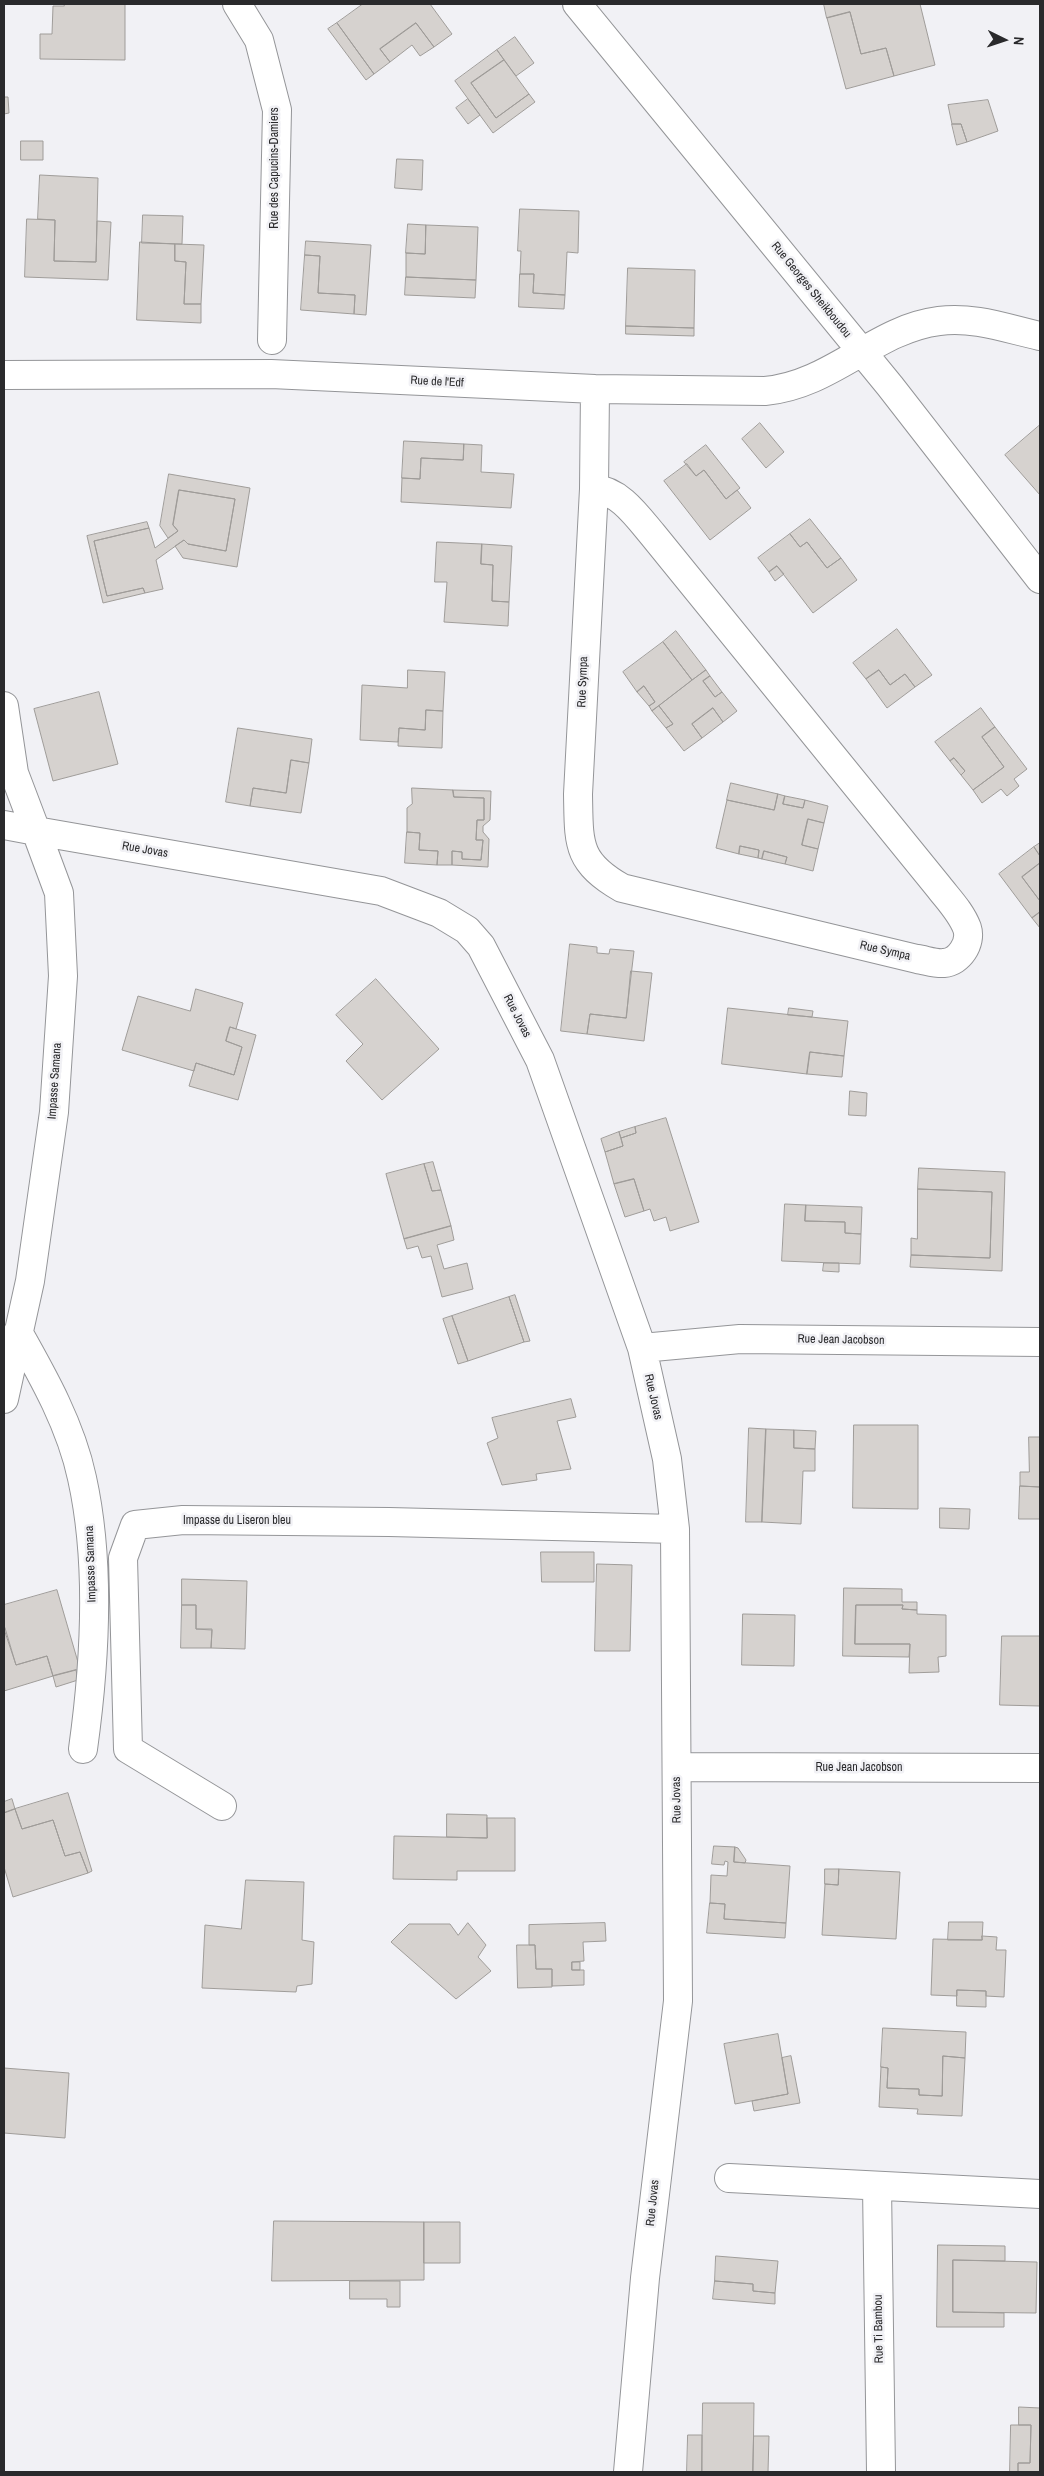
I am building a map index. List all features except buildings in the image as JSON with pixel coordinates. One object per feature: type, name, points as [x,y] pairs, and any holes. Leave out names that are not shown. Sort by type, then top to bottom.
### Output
[{"type":"street","name":"Rue des Capucins-Damiers","points":[[237,4],[259,40],[277,110],[272,340]]},
{"type":"street","name":"Rue Georges Sheikboudou","points":[[577,4],[890,386],[1040,579]]},
{"type":"street","name":"Rue de l'Edf","points":[[4,375],[271,374],[595,390],[765,391],[786,389],[808,382],[862,354],[887,337],[910,327],[939,321],[974,321],[1040,336]]},
{"type":"street","name":"Rue Sympa","points":[[594,489],[605,490],[616,497],[647,528],[960,914],[968,931],[966,947],[958,957],[942,964],[622,888],[594,870],[582,850],[578,827],[584,653],[594,489],[595,390]]},
{"type":"street","points":[[4,706],[14,773],[36,831]]},
{"type":"street","name":"Rue Jovas","points":[[4,826],[381,891],[439,913],[467,930],[481,946],[540,1060],[642,1348],[667,1459],[676,1529],[678,2001],[645,2278],[628,2472]]},
{"type":"street","name":"Impasse Samana","points":[[4,1399],[30,1281],[54,1112],[63,976],[59,893],[36,831]]},
{"type":"street","name":"Impasse Samana","points":[[18,1332],[61,1413],[82,1476],[92,1534],[91,1692],[83,1750]]},
{"type":"street","name":"Rue Jean Jacobson","points":[[642,1348],[740,1339],[1040,1342]]},
{"type":"street","name":"Impasse du Liseron bleu","points":[[222,1806],[128,1749],[123,1558],[135,1525],[183,1520],[676,1529]]},
{"type":"street","name":"Rue Jean Jacobson","points":[[677,1768],[1040,1768]]},
{"type":"street","points":[[729,2178],[1040,2194]]},
{"type":"street","name":"Rue Ti Bambou","points":[[877,2186],[880,2472]]}]
